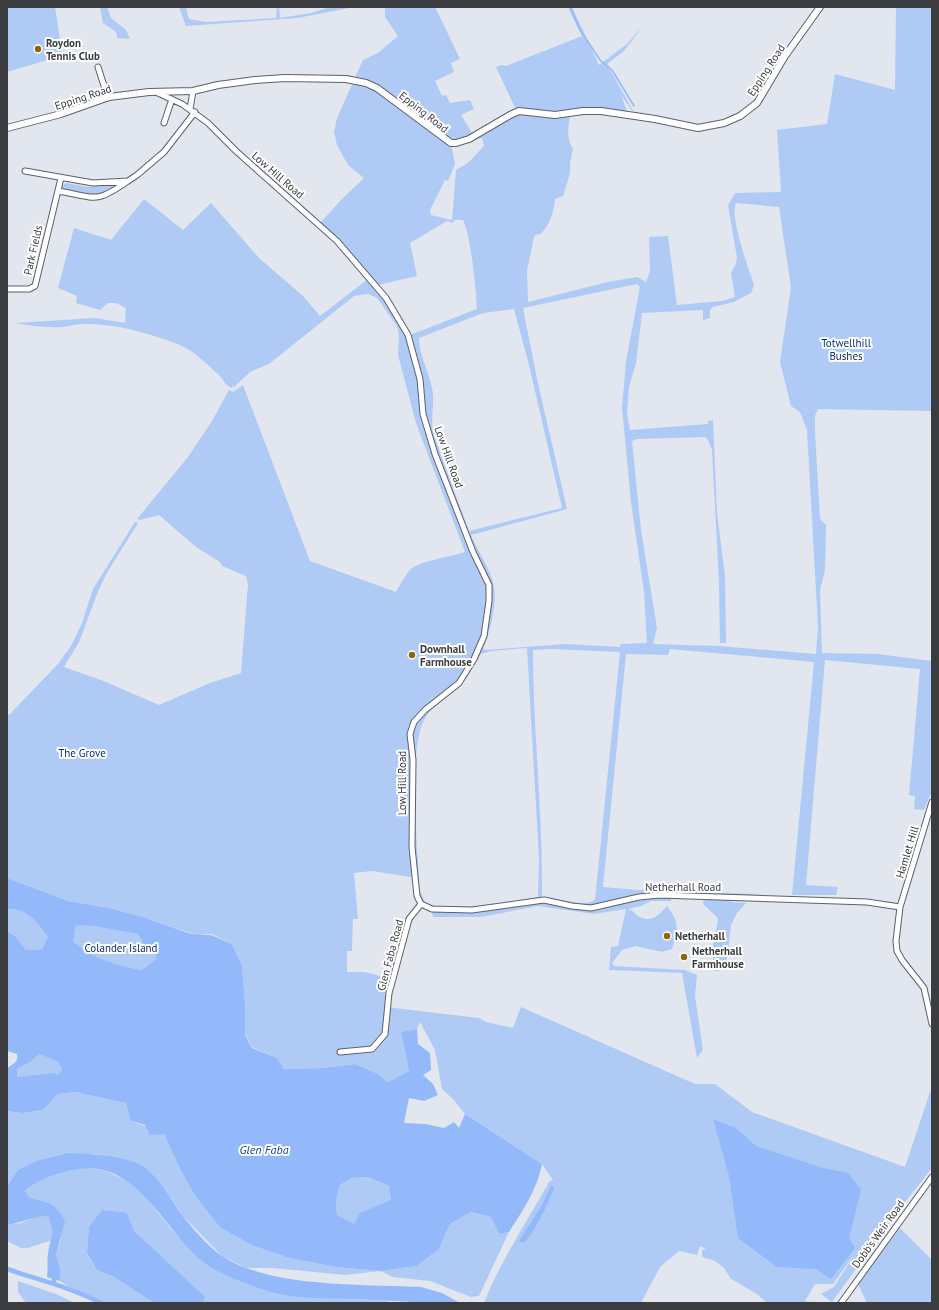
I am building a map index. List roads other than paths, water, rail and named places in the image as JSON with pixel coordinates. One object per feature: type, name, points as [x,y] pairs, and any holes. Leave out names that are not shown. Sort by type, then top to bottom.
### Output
[{"type":"main road","name":"Epping Road","points":[[7,128],[61,114],[108,98],[126,94],[193,91],[218,85],[263,80],[324,79],[358,81],[376,88],[451,143],[462,141],[474,136],[510,115],[520,112],[555,115],[582,111],[601,111],[655,118],[687,127],[706,127],[730,121],[757,103],[785,56],[820,7]]},
{"type":"street","points":[[98,67],[108,98]]},
{"type":"street","points":[[58,191],[93,198],[104,196],[137,175],[164,152],[192,111],[193,91]]},
{"type":"street","name":"Low Hill Road","points":[[158,93],[172,99],[192,111],[337,241],[393,307],[410,342],[420,379],[423,414],[435,454],[473,552],[489,585],[489,602],[484,636],[474,659],[459,683],[414,722],[410,734],[413,760],[412,847],[417,896],[421,904]]},
{"type":"street","points":[[164,123],[172,99]]},
{"type":"street","points":[[25,171],[93,183],[112,180],[128,181]]},
{"type":"street","name":"Park Fields","points":[[7,289],[29,290],[35,286],[61,178]]},
{"type":"street","points":[[112,180],[115,190]]},
{"type":"street","name":"Hamlet Hill","points":[[932,802],[900,907],[896,941],[897,951],[924,988],[932,1024]]},
{"type":"street","name":"Netherhall Road","points":[[421,904],[432,909],[472,910],[544,900],[572,906],[591,908],[638,897],[659,895],[867,902],[900,907]]},
{"type":"street","name":"Glen Faba Road","points":[[340,1052],[372,1049],[385,1034],[389,993],[409,919],[421,904]]},
{"type":"street","name":"Dobb's Weir Road","points":[[841,1303],[932,1176]]},
{"type":"water","name":"Glen Faba","points":[[7,878],[68,901],[109,908],[143,917],[191,934],[211,935],[232,944],[242,966],[245,1002],[245,1035],[252,1048],[277,1058],[284,1069],[323,1068],[355,1064],[376,1073],[388,1082],[409,1071],[401,1032],[417,1029],[418,1044],[430,1053],[431,1070],[423,1075],[433,1084],[438,1095],[424,1101],[409,1098],[404,1123],[425,1124],[444,1128],[454,1122],[459,1128],[465,1114],[542,1164],[537,1182],[524,1208],[509,1232],[499,1234],[491,1217],[471,1212],[450,1224],[439,1249],[417,1266],[380,1271],[336,1267],[289,1258],[254,1246],[220,1227],[194,1194],[179,1167],[164,1134],[150,1135],[145,1125],[130,1120],[126,1103],[75,1092],[58,1094],[43,1110],[22,1113],[7,1111],[7,1068],[15,1062],[17,1059],[17,1054],[7,1051],[7,931],[16,937],[26,950],[42,949],[48,937],[40,926],[26,913],[14,909],[7,909]],"holes":[[[76,925],[95,926],[138,934],[145,947],[157,947],[155,960],[142,970],[122,966],[97,957],[73,942]],[[39,1054],[58,1062],[62,1070],[57,1075],[55,1073],[17,1077],[17,1069],[32,1061]],[[368,1177],[389,1186],[391,1200],[360,1213],[354,1224],[337,1215],[336,1200],[340,1185],[352,1178]]]},
{"type":"water","points":[[713,1119],[736,1128],[756,1146],[823,1168],[848,1173],[861,1189],[849,1238],[855,1248],[831,1279],[816,1269],[777,1267],[738,1238],[729,1176]]},
{"type":"water","points":[[68,1153],[94,1154],[129,1160],[144,1167],[162,1186],[182,1215],[206,1243],[222,1256],[242,1266],[265,1274],[291,1279],[346,1284],[421,1287],[442,1293],[460,1303],[297,1297],[273,1293],[246,1284],[223,1274],[202,1261],[143,1195],[127,1181],[109,1172],[89,1168],[65,1172],[49,1177],[39,1181],[25,1191],[29,1197],[51,1204],[58,1210],[65,1221],[56,1255],[60,1268],[60,1281],[47,1277],[48,1254],[52,1235],[52,1227],[48,1216],[7,1225],[7,1186],[18,1170],[37,1161]]},
{"type":"water","points":[[551,1185],[554,1188],[536,1226],[527,1240],[523,1243],[519,1241],[542,1205]]},
{"type":"water","points":[[102,1210],[127,1213],[134,1231],[205,1297],[203,1303],[154,1303],[114,1277],[97,1270],[87,1253],[89,1227]]},
{"type":"waterway","points":[[570,7],[579,28],[600,60],[612,70],[634,106]]},
{"type":"waterway","points":[[7,1269],[66,1288],[101,1303]]},
{"type":"waterway","points":[[54,1273],[54,1283]]},
{"type":"place","name":"Roydon Tennis Club","points":[[38,49]]},
{"type":"place","name":"Downhall Farmhouse","points":[[412,655]]},
{"type":"place","name":"Netherhall","points":[[667,936]]},
{"type":"place","name":"Netherhall Farmhouse","points":[[684,957]]},
{"type":"park label","name":"Totwellhill Bushes","points":[[846,349]]},
{"type":"park label","name":"The Grove","points":[[82,753]]},
{"type":"park label","name":"Colander Island","points":[[121,948]]}]
